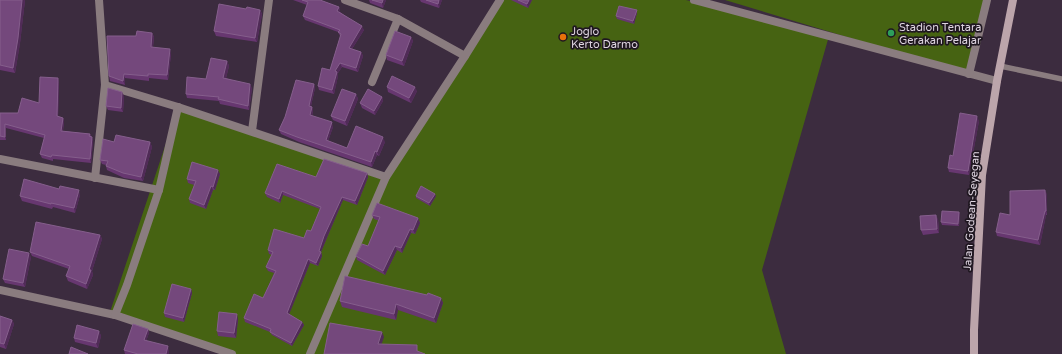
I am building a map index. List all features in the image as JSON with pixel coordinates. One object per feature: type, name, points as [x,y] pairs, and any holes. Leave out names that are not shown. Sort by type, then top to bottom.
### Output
[{"type":"main road","name":"Jalan Godean-Seyegan","points":[[974,354],[982,175],[997,81],[1013,0]]},
{"type":"street","points":[[95,178],[105,86],[99,0]]},
{"type":"street","points":[[252,131],[269,0]]},
{"type":"street","points":[[345,0],[398,19],[465,56]]},
{"type":"street","points":[[310,354],[386,177],[500,0]]},
{"type":"street","points":[[694,0],[997,81]]},
{"type":"street","points":[[969,74],[987,0]]},
{"type":"street","points":[[372,82],[398,19]]},
{"type":"street","points":[[105,86],[178,107],[386,177]]},
{"type":"street","points":[[114,315],[127,285],[159,190],[178,107]]},
{"type":"street","points":[[0,159],[159,190]]},
{"type":"street","points":[[0,290],[114,315],[232,354]]},
{"type":"lane","points":[[1000,66],[1062,79]]},
{"type":"green space","points":[[499,0],[686,0],[829,36],[762,270],[786,354],[230,354],[109,315],[178,107],[386,177]]},
{"type":"green space","name":"Stadion Tentara Gerakan Pelajar","points":[[725,0],[987,0],[969,74]]},
{"type":"building","points":[[0,0],[22,0],[13,68],[0,65]]},
{"type":"building","points":[[302,0],[320,0],[339,7],[337,11],[362,26],[349,48],[361,52],[356,68],[340,63],[335,71],[337,72],[332,90],[318,86],[322,68],[330,70],[341,34],[338,32],[340,30],[303,16],[308,2]]},
{"type":"building","points":[[372,0],[383,0],[382,3]]},
{"type":"building","points":[[426,0],[439,0],[438,4]]},
{"type":"building","points":[[518,0],[529,0],[527,4]]},
{"type":"building","points":[[219,4],[260,10],[255,38],[214,31]]},
{"type":"building","points":[[619,6],[637,10],[633,21],[616,16]]},
{"type":"building","points":[[137,31],[152,33],[151,47],[170,49],[167,75],[148,74],[148,76],[124,74],[123,81],[109,76],[107,36],[136,36]]},
{"type":"building","points":[[395,31],[411,37],[402,61],[386,55]]},
{"type":"building","points":[[211,58],[227,61],[223,78],[250,84],[248,106],[218,99],[219,97],[186,94],[187,77],[206,79]]},
{"type":"building","points":[[392,76],[415,87],[409,98],[387,87]]},
{"type":"building","points":[[40,77],[58,78],[57,116],[63,118],[61,131],[90,134],[89,136],[92,137],[90,159],[52,155],[51,157],[40,154],[45,135],[5,124],[5,137],[0,136],[0,113],[18,113],[22,98],[39,103]]},
{"type":"building","points":[[296,80],[314,84],[309,106],[312,107],[310,115],[332,122],[326,140],[347,148],[356,126],[383,137],[371,162],[279,130],[285,117]]},
{"type":"building","points":[[108,88],[122,92],[121,108],[106,106]]},
{"type":"building","points":[[342,89],[356,94],[345,121],[331,116]]},
{"type":"building","points":[[368,89],[382,97],[374,111],[360,103]]},
{"type":"building","points":[[960,113],[977,116],[968,171],[948,168],[950,155],[953,156]]},
{"type":"building","points":[[116,135],[150,142],[141,177],[123,173],[106,166],[108,161],[100,160],[103,139],[114,142]]},
{"type":"building","points":[[324,159],[367,173],[355,201],[342,197],[324,236],[319,251],[321,252],[316,263],[308,259],[287,313],[302,322],[291,343],[270,332],[271,329],[244,318],[254,294],[263,298],[276,271],[266,267],[273,252],[268,250],[274,229],[304,238],[307,230],[311,231],[321,207],[282,191],[279,199],[265,193],[277,164],[316,177]]},
{"type":"building","points":[[192,162],[218,170],[213,187],[211,186],[204,205],[189,199],[196,181],[187,179]]},
{"type":"building","points":[[24,179],[59,189],[60,186],[79,190],[74,208],[20,196]]},
{"type":"building","points":[[421,186],[435,194],[429,203],[416,196]]},
{"type":"building","points":[[1045,190],[1046,211],[1038,240],[996,232],[1000,213],[1010,215],[1010,191]]},
{"type":"building","points":[[377,203],[418,218],[413,230],[410,229],[401,248],[395,246],[383,271],[356,256],[362,244],[368,246],[380,217],[372,215]]},
{"type":"building","points":[[942,211],[959,212],[958,224],[941,222]]},
{"type":"building","points":[[936,215],[937,229],[921,230],[920,216]]},
{"type":"building","points":[[36,222],[100,235],[86,284],[66,276],[70,266],[30,252]]},
{"type":"building","points":[[9,249],[29,253],[23,283],[3,279]]},
{"type":"building","points":[[345,276],[427,295],[428,293],[441,298],[434,318],[396,304],[394,314],[340,301]]},
{"type":"building","points":[[172,284],[191,289],[183,318],[164,313]]},
{"type":"building","points":[[219,312],[237,314],[234,333],[217,331]]},
{"type":"building","points":[[0,316],[12,320],[4,344],[0,343]]},
{"type":"building","points":[[330,323],[382,332],[378,344],[417,345],[417,351],[425,354],[324,354]]},
{"type":"building","points":[[133,324],[148,329],[144,340],[168,346],[166,354],[138,354],[124,350]]},
{"type":"building","points":[[77,325],[99,331],[96,343],[74,338]]},
{"type":"building","points":[[71,347],[88,354],[69,354]]},
{"type":"place","name":"Stadion Tentara Gerakan Pelajar","points":[[891,33]]},
{"type":"place","name":"Joglo Kerto Darmo","points":[[563,37]]}]
